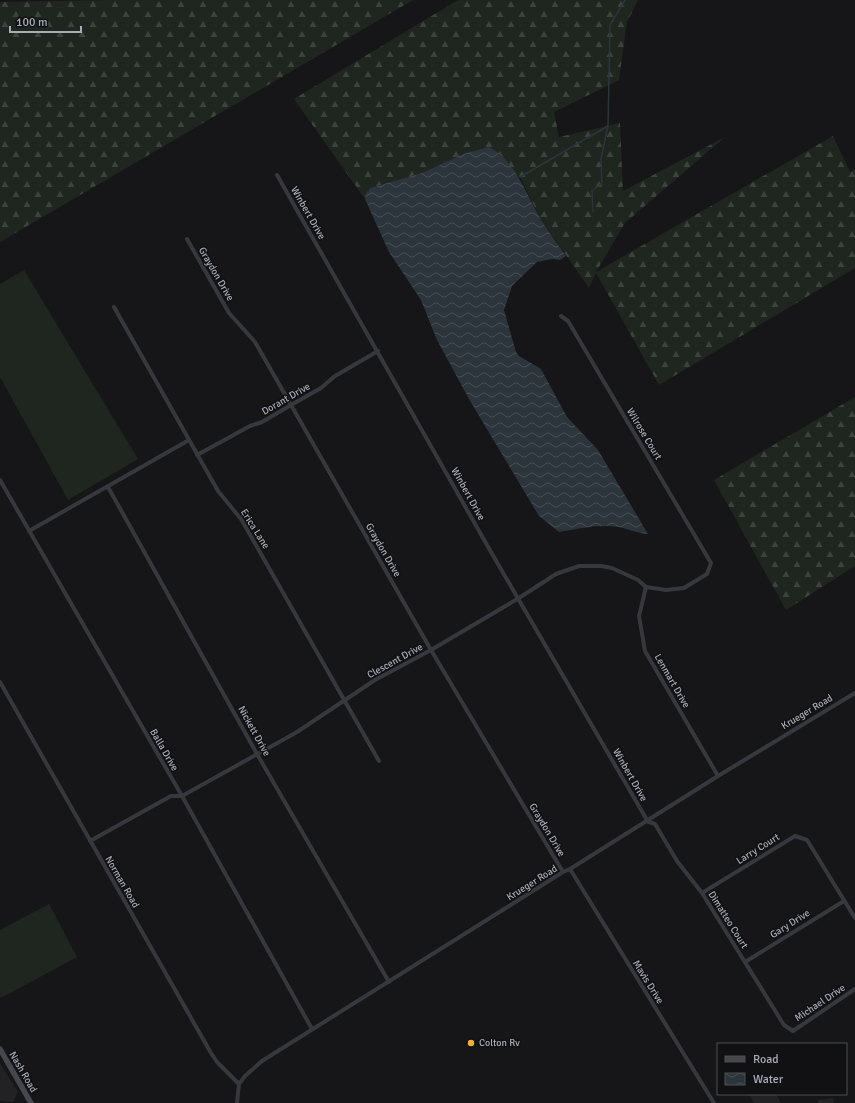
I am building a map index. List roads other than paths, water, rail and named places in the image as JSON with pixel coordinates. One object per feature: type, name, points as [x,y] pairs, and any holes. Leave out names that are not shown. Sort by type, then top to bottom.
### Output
[{"type":"main road","name":"Nash Road","points":[[0,1049],[31,1103]]},
{"type":"street","name":"Winbert Drive","points":[[278,175],[491,552],[647,820]]},
{"type":"street","name":"Graydon Drive","points":[[187,240],[229,312],[255,342],[431,650],[563,872]]},
{"type":"street","name":"Erica Lane","points":[[114,307],[218,491],[241,519],[379,761]]},
{"type":"street","name":"Wilrose Court","points":[[561,316],[568,321],[712,563]]},
{"type":"street","name":"Dorant Drive","points":[[197,455],[250,426],[262,422],[291,406],[321,388],[335,376],[378,351]]},
{"type":"street","points":[[29,531],[189,440]]},
{"type":"street","name":"Balla Drive","points":[[0,480],[182,796],[312,1029]]},
{"type":"street","name":"Nickett Drive","points":[[108,486],[257,754],[389,982]]},
{"type":"street","name":"Clescent Drive","points":[[90,841],[171,796],[182,796],[297,732],[375,680],[431,650],[519,598],[556,574],[579,566],[612,568],[638,580],[646,587],[666,590],[684,588],[706,574],[712,563]]},
{"type":"street","name":"Lenmart Drive","points":[[646,587],[639,616],[645,651],[718,776]]},
{"type":"street","name":"Norman Road","points":[[0,682],[211,1053],[217,1062],[239,1084]]},
{"type":"street","name":"Krueger Road","points":[[239,1084],[245,1076],[262,1061],[312,1029],[718,776],[855,693]]},
{"type":"street","name":"Dimatteo Court","points":[[647,820],[655,824],[677,861],[702,893],[784,1025],[793,1031]]},
{"type":"street","name":"Larry Court","points":[[702,893],[795,836],[807,840],[855,918]]},
{"type":"street","name":"Mavis Drive","points":[[570,869],[714,1103]]},
{"type":"street","name":"Gary Drive","points":[[745,962],[844,900]]},
{"type":"street","name":"Michael Drive","points":[[793,1031],[855,989]]},
{"type":"street","points":[[237,1103],[239,1084]]},
{"type":"water","points":[[489,147],[506,160],[513,169],[525,188],[540,218],[566,256],[560,260],[552,259],[537,262],[512,286],[504,310],[516,352],[519,356],[541,369],[567,417],[598,450],[648,534],[611,526],[588,527],[559,532],[539,516],[469,399],[437,340],[421,300],[389,252],[365,199],[370,188],[422,173],[463,154]]},
{"type":"waterway","points":[[593,212],[592,191],[602,183],[601,159],[608,126],[610,25],[625,0]]},
{"type":"waterway","points":[[520,177],[608,126]]},
{"type":"place","name":"Colton Rv","points":[[471,1043]]}]
